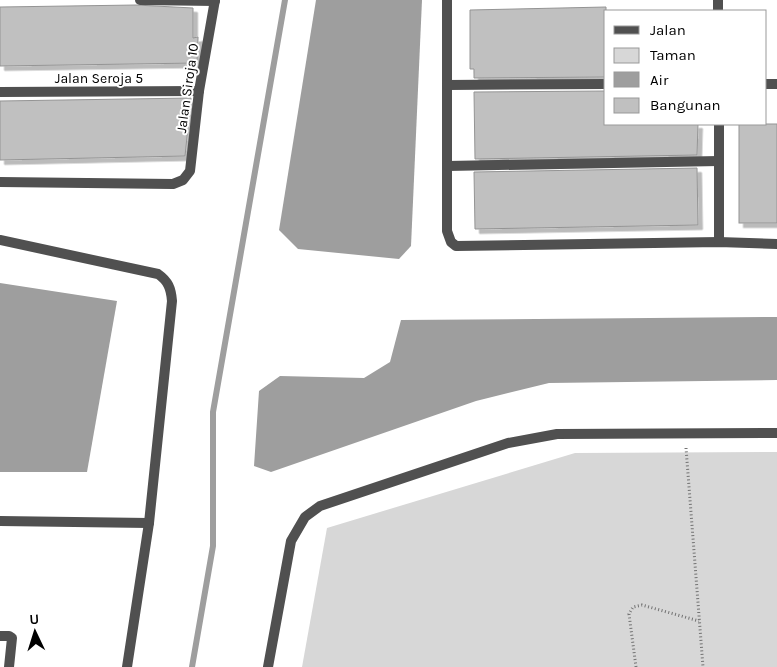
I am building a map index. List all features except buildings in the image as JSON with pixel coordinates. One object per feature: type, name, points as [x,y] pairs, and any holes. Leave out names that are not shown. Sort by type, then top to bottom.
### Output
[{"type":"street","points":[[140,0],[215,0]]},
{"type":"street","name":"Jalan Siroja 10","points":[[0,182],[173,184],[185,178],[191,166],[199,91],[215,0]]},
{"type":"street","points":[[447,0],[447,231],[451,242],[460,247],[719,242],[777,244]]},
{"type":"street","points":[[447,84],[604,84]]},
{"type":"street","name":"Jalan Seroja 5","points":[[0,92],[199,91]]},
{"type":"street","points":[[719,125],[719,242]]},
{"type":"street","points":[[448,166],[719,161]]},
{"type":"street","points":[[0,240],[69,257],[158,274],[169,285],[172,301],[149,522],[127,667]]},
{"type":"street","points":[[268,667],[291,541],[305,517],[320,506],[508,443],[535,436],[557,434],[777,433]]},
{"type":"street","points":[[0,522],[149,522]]},
{"type":"street","points":[[0,636],[12,638],[9,667]]},
{"type":"path","points":[[684,433],[703,667]]},
{"type":"path","points":[[636,667],[630,614],[633,607],[642,605],[699,621]]},
{"type":"green space","points":[[777,452],[777,667],[302,667],[327,528],[575,453]]},
{"type":"water","points":[[316,0],[422,0],[411,246],[399,259],[298,249],[279,230]]},
{"type":"water","points":[[0,283],[117,301],[87,472],[0,472]]},
{"type":"water","points":[[777,317],[777,380],[549,383],[476,401],[271,472],[254,466],[259,391],[280,376],[364,378],[390,362],[401,320]]},
{"type":"waterway","points":[[192,667],[213,546],[213,412],[285,0]]}]
